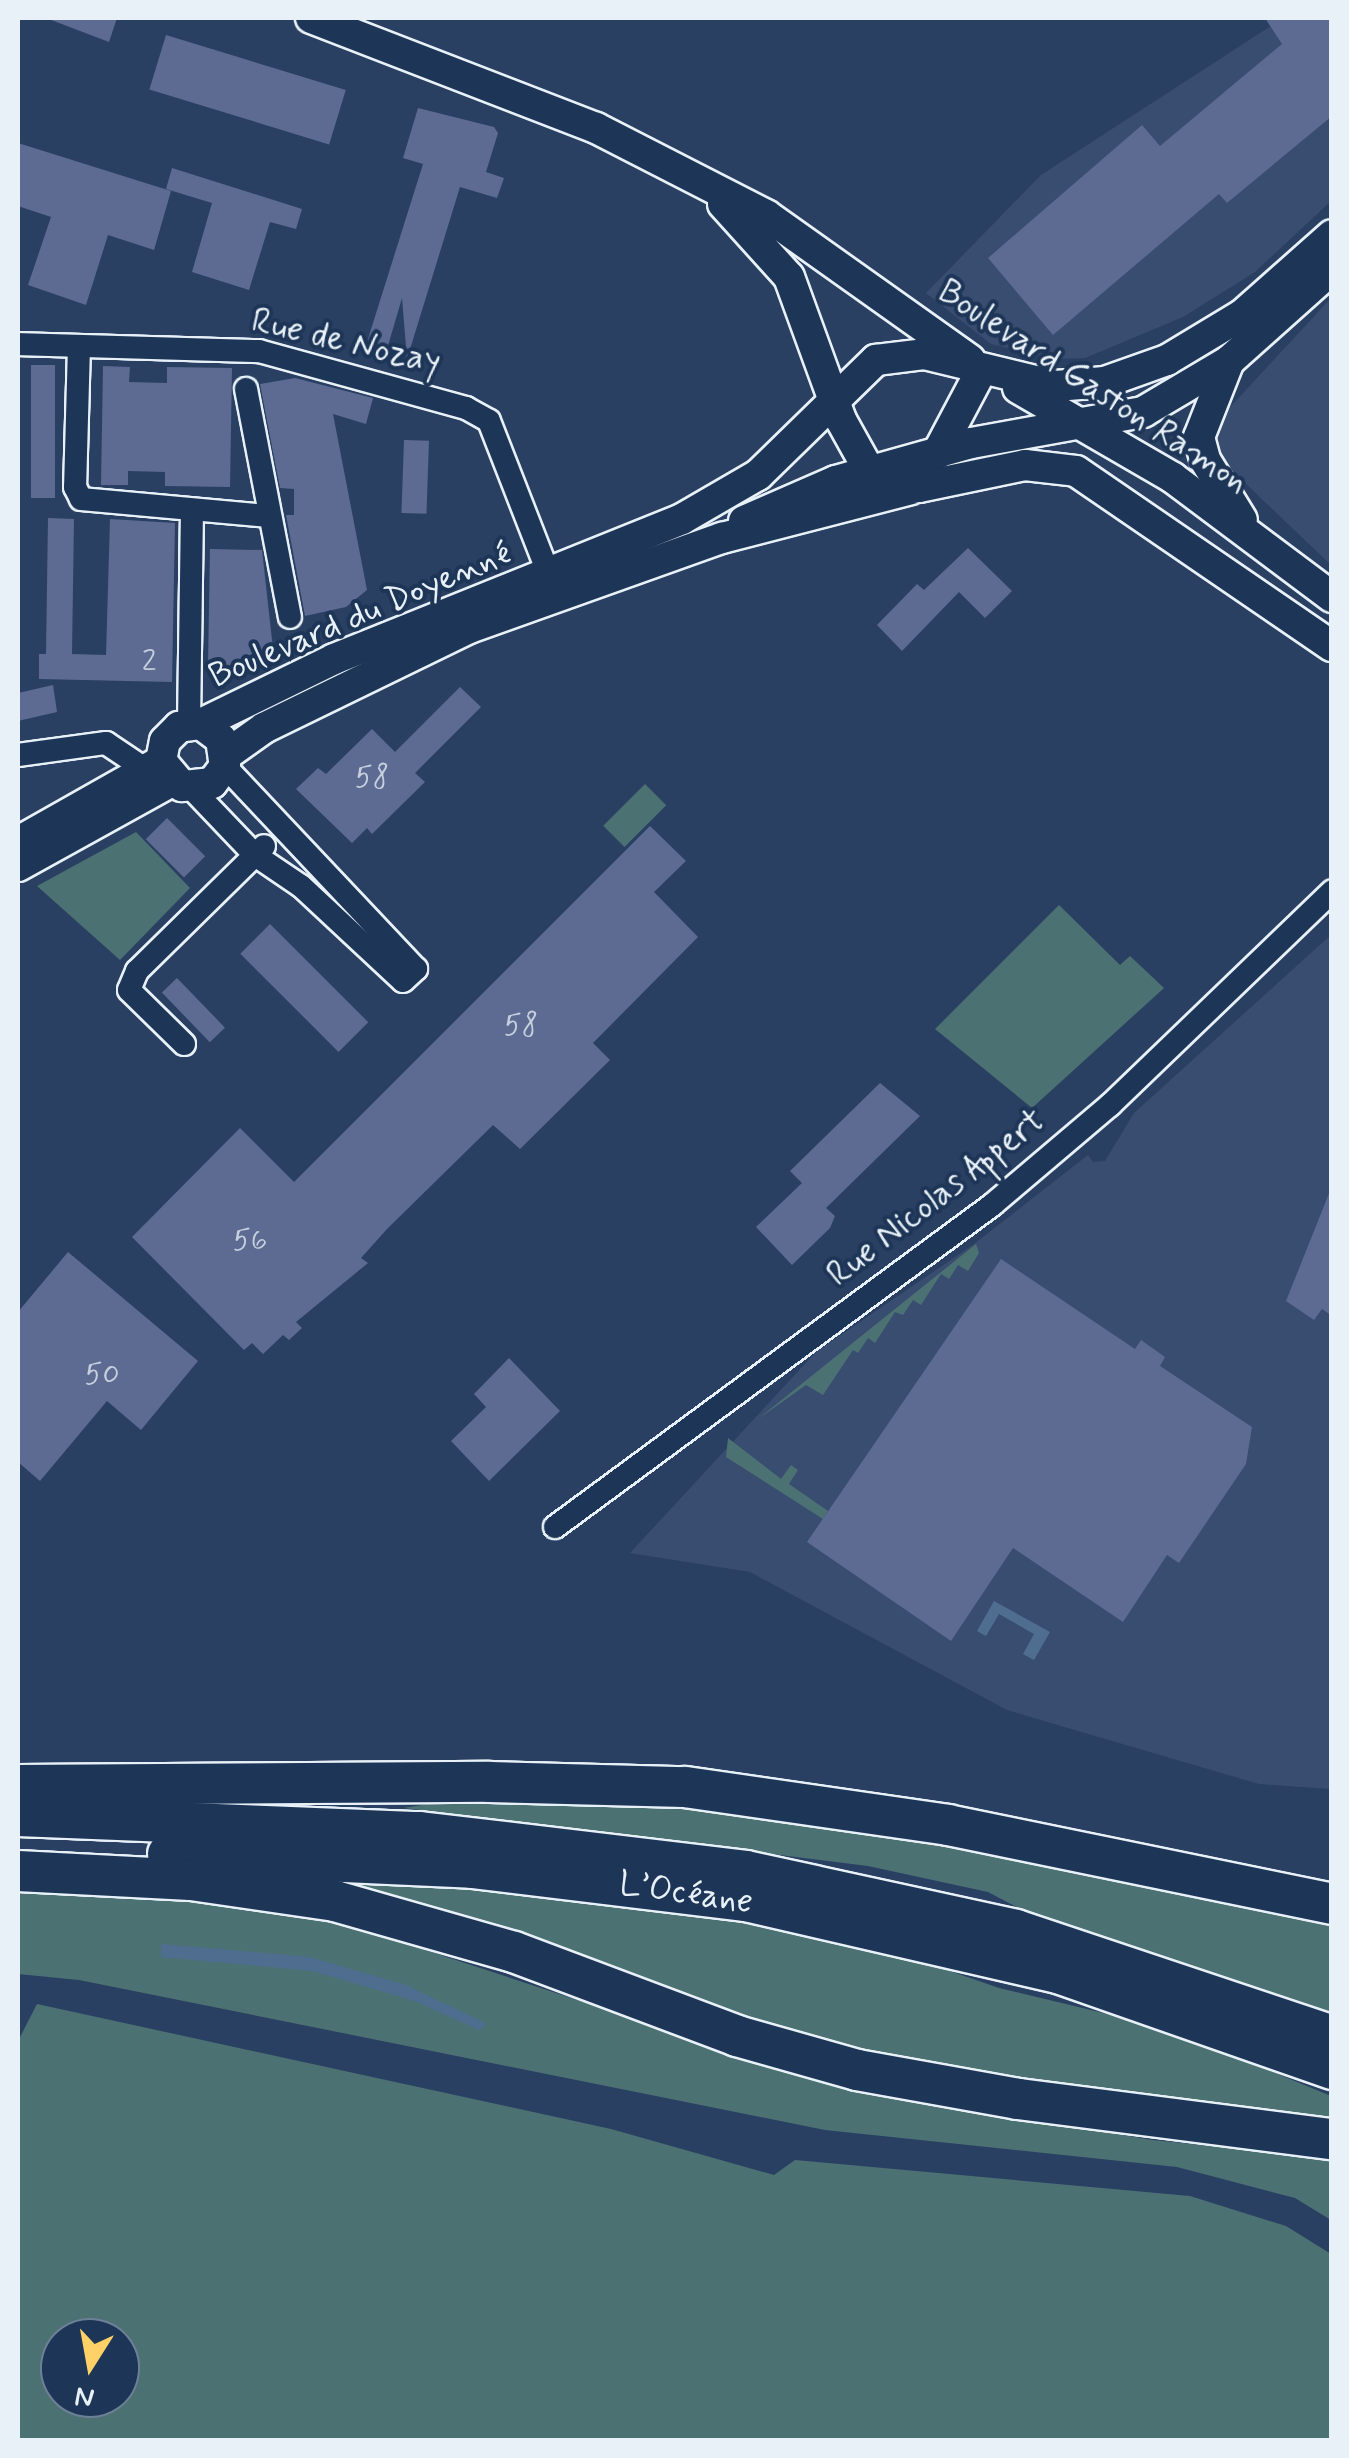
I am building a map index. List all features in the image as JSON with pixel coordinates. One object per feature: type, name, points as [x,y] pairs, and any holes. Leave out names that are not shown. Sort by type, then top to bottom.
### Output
[{"type":"highway","points":[[18,1785],[684,1788],[948,1824],[1332,1904]]},
{"type":"highway","name":"L’Océane","points":[[18,1816],[149,1818],[511,1840],[764,1874],[1016,1930],[1266,2027],[1332,2070]]},
{"type":"highway","points":[[29,1861],[335,1901],[514,1952],[737,2036],[857,2070],[1036,2102],[1332,2139]]},
{"type":"highway","name":"L’Océane","points":[[29,1861],[472,1868],[746,1900],[1058,1973],[1266,2027],[1332,2036]]},
{"type":"main road","name":"Boulevard Gaston Ramon","points":[[311,18],[596,128],[818,248],[982,369],[1248,531],[1332,598]]},
{"type":"main road","name":"Boulevard Gaston Ramon","points":[[707,188],[788,277],[833,398],[870,472]]},
{"type":"main road","name":"Boulevard du Doyenné","points":[[168,775],[171,733],[334,659],[608,554],[728,494],[758,475],[876,360],[895,355],[1069,386],[1141,371],[1242,315],[1332,235]]},
{"type":"main road","points":[[1248,531],[1205,460],[1199,437],[1229,362],[1332,269]]},
{"type":"main road","name":"Boulevard du Doyenné","points":[[722,538],[773,504],[870,472],[937,454],[1143,412],[1229,362]]},
{"type":"main road","points":[[937,454],[982,369]]},
{"type":"main road","points":[[870,472],[919,487],[998,468],[1044,465],[1076,471],[1332,646]]},
{"type":"main road","name":"Boulevard du Doyenné","points":[[18,842],[168,775],[212,783],[226,761],[264,728],[469,628],[722,538],[919,487]]},
{"type":"main road","name":"Boulevard du Doyenné","points":[[469,628],[498,607],[542,590],[548,574]]},
{"type":"main road","name":"Boulevard du Doyenné","points":[[195,724],[221,739],[226,761]]},
{"type":"main road","name":"Boulevard du Doyenné","points":[[18,866],[168,775]]},
{"type":"street","name":"Rue de Nozay","points":[[18,344],[259,351],[466,408],[488,421],[548,574]]},
{"type":"street","points":[[79,346],[75,487],[80,499],[269,516]]},
{"type":"street","points":[[246,388],[290,617]]},
{"type":"street","points":[[192,510],[195,724]]},
{"type":"street","points":[[25,753],[106,743],[168,775],[256,855],[340,906],[226,761]]},
{"type":"street","points":[[184,1044],[129,990],[137,971],[282,830]]},
{"type":"street","name":"Rue Nicolas Appert","points":[[555,1527],[992,1205],[1110,1104],[1332,891]]},
{"type":"shaded area","points":[[1283,18],[1331,18],[1331,201],[1255,272],[1183,317],[1085,358],[1055,359],[991,344],[926,293],[1041,175]]},
{"type":"shaded area","points":[[1331,298],[1331,565],[1222,461],[1215,436],[1222,416]]},
{"type":"shaded area","points":[[1331,935],[1331,1789],[1259,1784],[1007,1710],[750,1572],[630,1553],[816,1352],[974,1244],[1088,1155],[1093,1162],[1105,1161],[1134,1113]]},
{"type":"shaded area","points":[[994,1601],[1050,1632],[1034,1660],[1023,1654],[1034,1634],[999,1614],[986,1636],[977,1631]]},
{"type":"shaded area","points":[[161,1944],[310,1957],[406,1985],[487,2024],[479,2030],[412,2000],[312,1971],[161,1957]]},
{"type":"green space","points":[[645,784],[666,805],[624,847],[603,826]]},
{"type":"green space","points":[[136,832],[190,888],[120,960],[37,886]]},
{"type":"green space","points":[[1059,905],[1120,965],[1130,956],[1164,988],[1032,1108],[935,1029]]},
{"type":"green space","points":[[976,1244],[979,1253],[968,1271],[958,1265],[949,1279],[941,1274],[921,1305],[913,1300],[903,1315],[895,1312],[875,1343],[868,1338],[858,1353],[853,1350],[823,1395],[806,1385],[758,1419]]},
{"type":"green space","points":[[728,1438],[781,1479],[791,1465],[798,1470],[789,1484],[828,1511],[823,1519],[726,1457]]},
{"type":"green space","points":[[463,1798],[650,1802],[817,1820],[1331,1925],[1331,2012],[1041,1920],[988,1892],[868,1866],[404,1808]]},
{"type":"green space","points":[[301,1877],[432,1882],[653,1904],[869,1943],[999,1988],[1149,2024],[1249,2062],[1331,2096],[1331,2124],[1013,2082],[791,2036]]},
{"type":"green space","points":[[18,1890],[255,1905],[343,1923],[849,2089],[1153,2140],[1331,2158],[1331,2220],[1295,2198],[1177,2167],[825,2130],[79,1980],[18,1974]]},
{"type":"green space","points":[[37,2004],[611,2129],[774,2175],[795,2160],[1190,2196],[1286,2226],[1331,2254],[1331,2440],[18,2440],[18,2041]]},
{"type":"building","points":[[46,18],[117,18],[109,42]]},
{"type":"building","points":[[1265,18],[1332,18],[1332,116],[1227,203],[1219,194],[1053,335],[988,258],[1142,125],[1160,146],[1282,44]]},
{"type":"building","points":[[166,35],[346,90],[329,144],[149,90]]},
{"type":"building","points":[[418,108],[494,127],[498,133],[486,172],[504,178],[497,198],[460,187],[407,359],[402,298],[387,349],[367,342],[423,164],[403,158]]},
{"type":"building","points":[[18,143],[171,191],[154,250],[108,235],[86,305],[28,285],[51,217],[18,206]]},
{"type":"building","points":[[172,168],[302,209],[296,229],[270,222],[249,290],[192,272],[212,203],[166,189]]},
{"type":"building","points":[[31,365],[55,365],[55,498],[31,498]]},
{"type":"building","points":[[103,366],[130,367],[129,382],[167,383],[167,367],[232,368],[230,487],[165,486],[165,472],[128,471],[128,485],[101,485]]},
{"type":"building","points":[[295,378],[373,398],[366,424],[333,414],[367,590],[346,607],[305,616],[286,515],[294,515],[294,489],[280,488],[260,384]]},
{"type":"building","points":[[404,440],[429,441],[426,514],[401,513]]},
{"type":"building","points":[[48,518],[74,519],[72,654],[106,655],[110,519],[175,523],[172,682],[39,679],[39,654],[46,654]]},
{"type":"building","points":[[968,548],[1012,591],[985,618],[959,592],[902,651],[877,625],[917,584],[924,590]]},
{"type":"building","points":[[210,549],[262,550],[273,649],[272,657],[256,667],[208,665]]},
{"type":"building","points":[[53,685],[57,712],[18,721],[18,693]]},
{"type":"building","points":[[460,687],[481,707],[415,773],[425,782],[372,834],[367,828],[352,843],[296,789],[318,768],[326,774],[372,729],[395,752]]},
{"type":"building","points":[[167,818],[205,856],[184,877],[146,839]]},
{"type":"building","points":[[650,826],[686,861],[654,892],[698,937],[593,1043],[610,1060],[520,1149],[493,1125],[387,1229],[361,1258],[368,1263],[296,1322],[302,1328],[289,1340],[283,1335],[263,1354],[252,1343],[244,1350],[132,1237],[240,1128],[294,1182]]},
{"type":"building","points":[[270,924],[368,1022],[339,1052],[240,954]]},
{"type":"building","points":[[177,978],[225,1028],[210,1042],[162,993]]},
{"type":"building","points":[[880,1083],[920,1116],[826,1208],[835,1216],[830,1228],[792,1265],[756,1227],[802,1183],[790,1171]]},
{"type":"building","points":[[1332,1186],[1332,1316],[1322,1309],[1314,1320],[1286,1301]]},
{"type":"building","points":[[68,1252],[198,1361],[141,1430],[107,1401],[40,1481],[18,1462],[18,1312]]},
{"type":"building","points":[[1001,1259],[1135,1349],[1141,1340],[1165,1357],[1160,1366],[1252,1427],[1246,1464],[1179,1563],[1167,1555],[1123,1622],[1013,1548],[951,1641],[807,1542]]},
{"type":"building","points":[[509,1358],[560,1411],[489,1481],[451,1441],[486,1407],[474,1394]]}]
